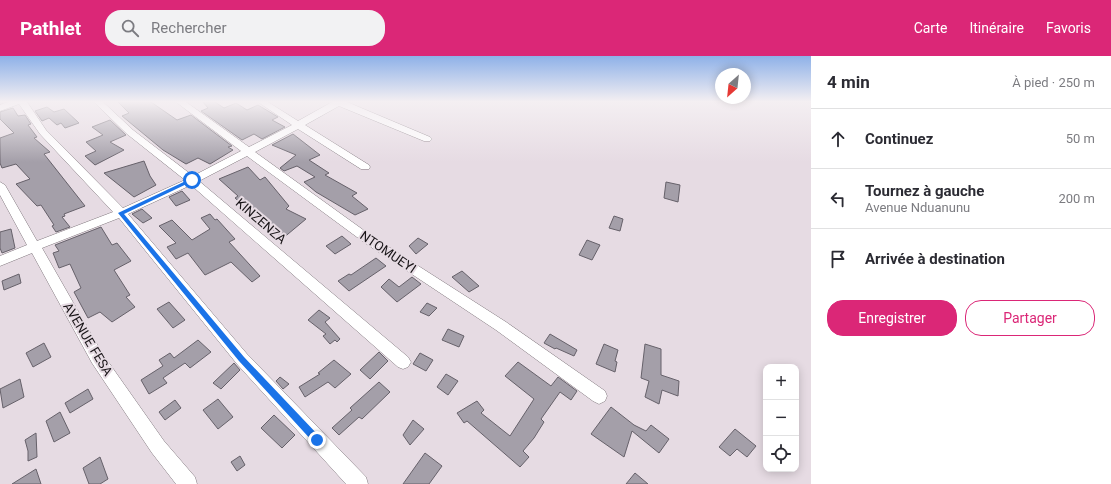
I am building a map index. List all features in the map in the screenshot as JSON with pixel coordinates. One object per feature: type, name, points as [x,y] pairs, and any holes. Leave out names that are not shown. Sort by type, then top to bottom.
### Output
[{"type":"street","points":[[36,122],[43,132],[120,213],[242,359],[359,484]]},
{"type":"street","name":"KINZENZA","points":[[119,122],[192,180],[403,362]]},
{"type":"street","name":"NTOMUEYI","points":[[208,122],[369,240],[501,326],[599,396]]},
{"type":"street","points":[[296,122],[365,167]]},
{"type":"street","points":[[0,261],[34,246],[120,213],[192,180],[249,152],[303,122]]},
{"type":"street","points":[[385,122],[427,139]]},
{"type":"street","name":"AVENUE FESA","points":[[0,185],[97,358],[158,447],[188,484]]},
{"type":"building","points":[[3,122],[30,122],[31,124],[28,125],[37,137],[34,138],[50,152],[44,154],[85,206],[64,214],[65,216],[62,217],[70,227],[56,232],[52,226],[54,225],[41,205],[37,206],[16,184],[30,179],[16,164],[2,168],[0,163],[0,138],[14,133]]},
{"type":"building","points":[[54,122],[79,123],[65,128],[61,123],[57,125]]},
{"type":"building","points":[[105,122],[112,122],[126,135],[110,142],[124,150],[95,165],[85,156],[96,151],[86,142],[103,135],[92,127]]},
{"type":"building","points":[[129,122],[200,122],[232,146],[228,147],[233,150],[210,164],[198,158],[186,164],[163,150]]},
{"type":"building","points":[[217,122],[276,122],[285,127],[262,139],[254,134],[242,140]]},
{"type":"building","points":[[293,134],[320,155],[309,160],[329,173],[325,175],[357,193],[352,196],[368,209],[355,215],[316,192],[304,182],[315,177],[297,166],[284,171],[280,168],[296,155],[272,145]]},
{"type":"building","points":[[144,161],[150,176],[156,185],[134,197],[104,173]]},
{"type":"building","points":[[248,167],[260,180],[265,177],[289,206],[286,209],[306,219],[282,239],[256,212],[250,216],[239,208],[243,205],[235,198],[238,196],[219,179]]},
{"type":"building","points":[[666,182],[680,185],[678,202],[664,198]]},
{"type":"building","points":[[182,191],[190,200],[176,206],[169,197]]},
{"type":"building","points":[[142,209],[152,218],[143,223],[132,214]]},
{"type":"building","points":[[210,214],[215,220],[217,219],[235,239],[229,242],[260,276],[252,282],[231,262],[205,275],[188,253],[176,259],[167,247],[176,243],[159,226],[172,220],[192,240],[210,229],[201,218]]},
{"type":"building","points":[[614,216],[623,219],[620,231],[609,228]]},
{"type":"building","points":[[101,227],[112,245],[117,243],[131,261],[114,270],[130,295],[126,297],[135,307],[112,322],[100,312],[88,318],[74,292],[81,288],[70,264],[59,268],[53,253],[59,251],[55,245]]},
{"type":"building","points":[[11,229],[15,248],[2,253],[0,248],[0,232]]},
{"type":"building","points":[[342,236],[351,244],[335,254],[326,246]]},
{"type":"building","points":[[418,238],[428,244],[416,254],[409,246]]},
{"type":"building","points":[[587,240],[600,245],[592,260],[579,255]]},
{"type":"building","points":[[376,258],[386,266],[349,291],[338,281],[349,274],[351,275]]},
{"type":"building","points":[[462,271],[479,286],[469,292],[452,277]]},
{"type":"building","points":[[19,274],[21,283],[4,290],[2,281]]},
{"type":"building","points":[[412,277],[421,284],[397,302],[381,287],[389,279],[399,287]]},
{"type":"building","points":[[169,302],[185,320],[173,328],[157,309]]},
{"type":"building","points":[[427,303],[437,308],[429,316],[420,312]]},
{"type":"building","points":[[319,310],[330,318],[325,322],[340,339],[337,342],[335,340],[330,344],[323,336],[326,334],[308,320]]},
{"type":"building","points":[[448,329],[464,336],[459,347],[442,340]]},
{"type":"building","points":[[550,334],[577,350],[574,356],[544,343]]},
{"type":"building","points":[[198,340],[211,352],[190,368],[185,363],[163,378],[167,383],[149,394],[141,380],[163,366],[159,360],[170,353],[174,358]]},
{"type":"building","points":[[44,343],[51,357],[33,367],[26,353]]},
{"type":"building","points":[[604,344],[618,350],[615,361],[617,362],[615,372],[596,364]]},
{"type":"building","points":[[645,344],[661,349],[661,375],[679,381],[678,396],[662,390],[659,404],[645,397],[649,381],[641,378]]},
{"type":"building","points":[[379,352],[388,361],[370,379],[360,370]]},
{"type":"building","points":[[420,353],[433,360],[426,371],[413,364]]},
{"type":"building","points":[[334,360],[351,374],[335,388],[328,382],[305,397],[299,387],[320,374],[318,373]]},
{"type":"building","points":[[518,362],[551,386],[558,377],[577,391],[571,400],[560,392],[541,419],[544,422],[534,438],[523,451],[529,457],[520,467],[467,421],[464,423],[457,413],[477,401],[484,410],[481,413],[510,436],[534,399],[505,376]]},
{"type":"building","points":[[234,363],[240,370],[221,389],[213,383]]},
{"type":"building","points":[[446,374],[458,381],[448,395],[437,387]]},
{"type":"building","points":[[280,377],[289,384],[283,389],[276,381]]},
{"type":"building","points":[[20,379],[24,397],[3,408],[0,389]]},
{"type":"building","points":[[379,382],[390,392],[362,419],[359,417],[339,435],[332,428],[352,410],[350,408]]},
{"type":"building","points":[[88,389],[93,399],[70,413],[65,403]]},
{"type":"building","points":[[218,399],[233,417],[218,429],[203,410]]},
{"type":"building","points":[[175,400],[181,408],[165,420],[159,412]]},
{"type":"building","points":[[611,407],[634,425],[646,431],[651,425],[669,439],[659,453],[632,431],[624,457],[591,434]]},
{"type":"building","points":[[60,412],[70,433],[54,442],[46,421]]},
{"type":"building","points":[[274,415],[295,435],[282,448],[261,428]]},
{"type":"building","points":[[413,420],[424,429],[410,445],[403,435]]},
{"type":"building","points":[[735,429],[756,446],[747,457],[737,449],[730,456],[719,447]]},
{"type":"building","points":[[36,433],[37,457],[28,461],[28,451],[25,440]]},
{"type":"building","points":[[425,453],[442,466],[429,484],[403,484]]},
{"type":"building","points":[[240,456],[245,465],[237,471],[231,462]]},
{"type":"building","points":[[100,457],[108,479],[100,484],[89,484],[83,468]]},
{"type":"building","points":[[36,469],[41,484],[12,484]]},
{"type":"building","points":[[635,473],[648,484],[626,484]]},
{"type":"route","points":[[192,180],[120,213],[242,359],[317,440]]}]
